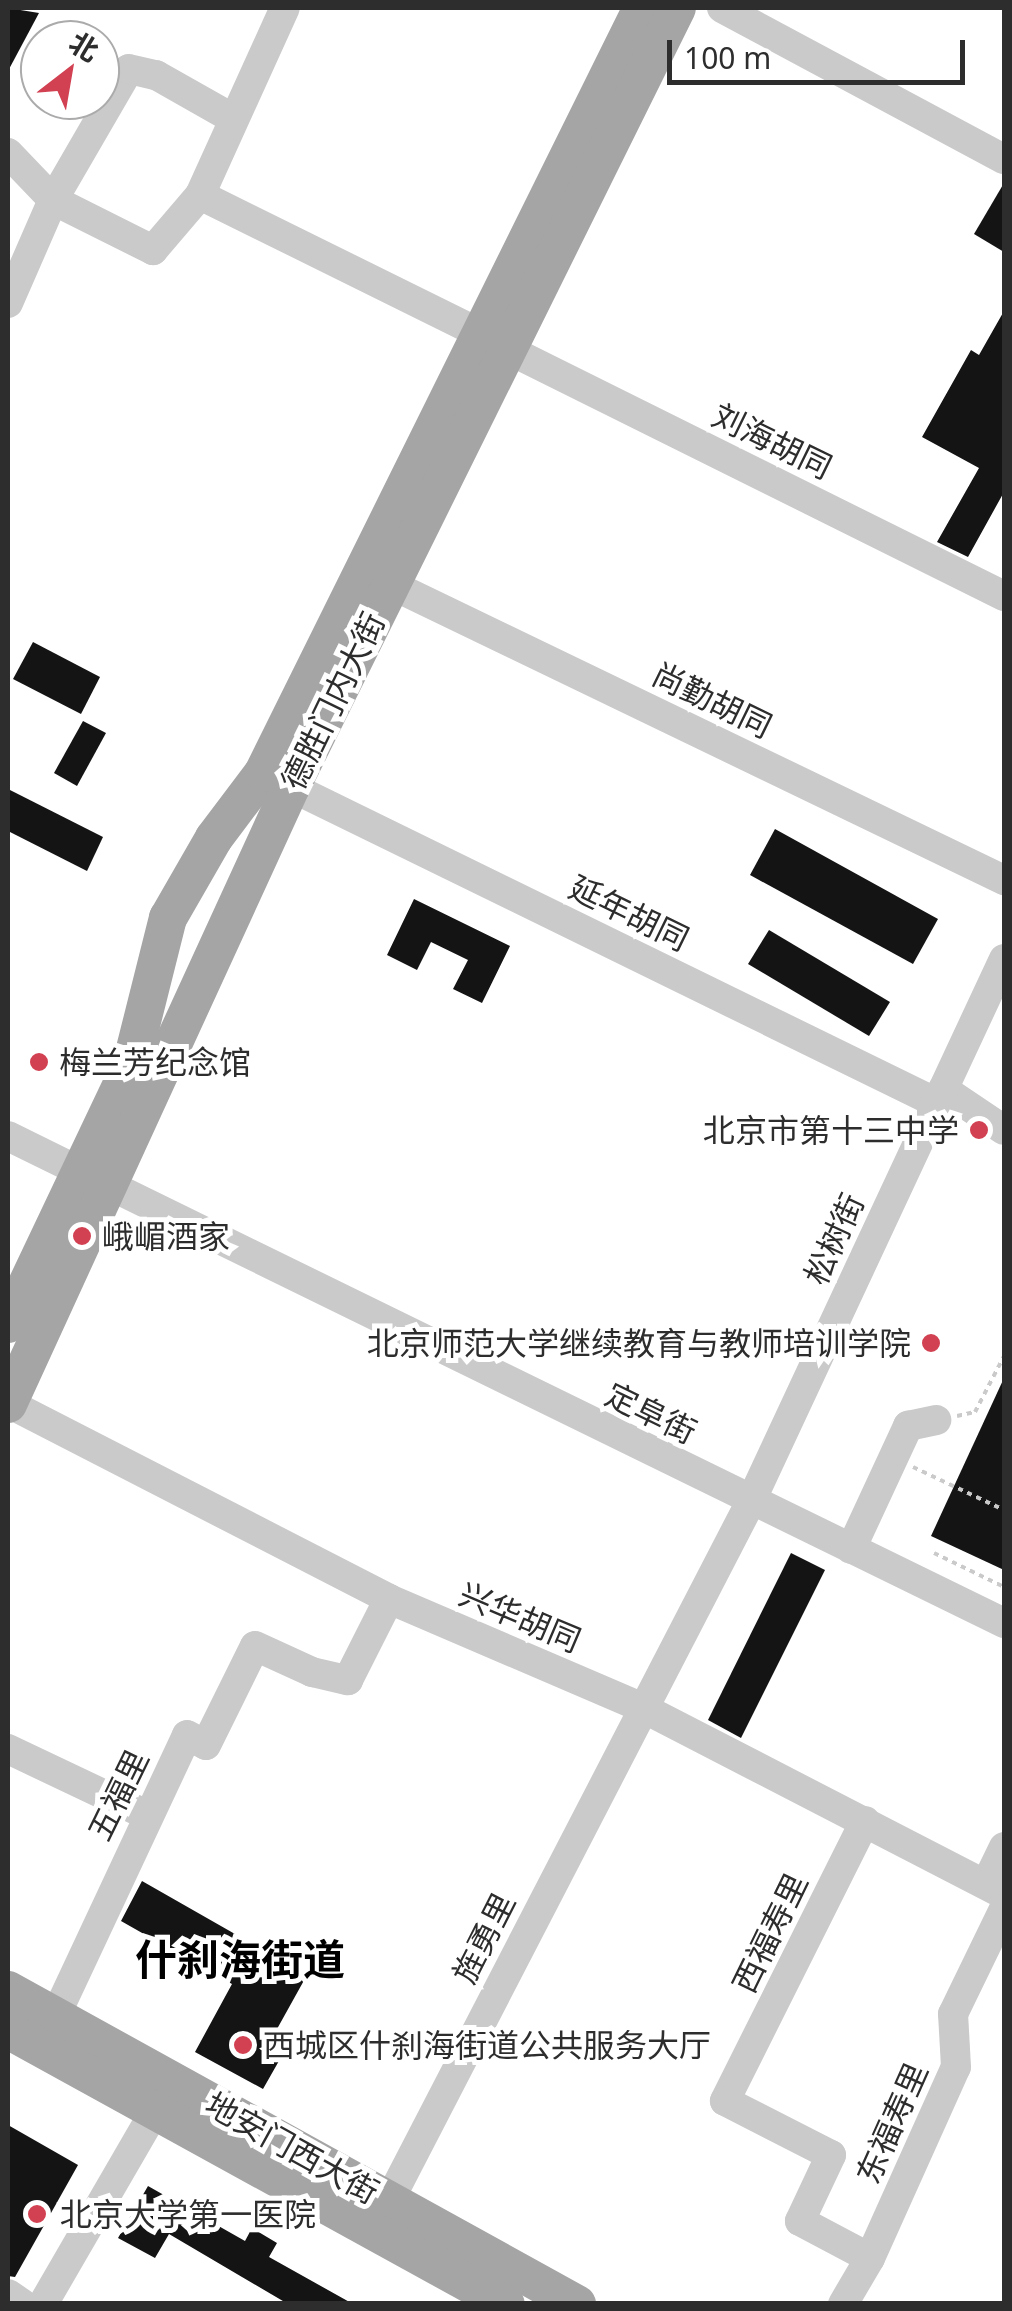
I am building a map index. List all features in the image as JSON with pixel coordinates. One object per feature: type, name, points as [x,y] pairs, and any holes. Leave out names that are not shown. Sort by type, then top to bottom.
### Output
[{"type":"main road","name":"德胜门内大街","points":[[143,1071],[168,918],[214,838],[277,780],[390,584],[642,8]]},
{"type":"main road","name":"德胜门内大街","points":[[8,1404],[58,1253],[277,780],[494,341],[677,8]]},
{"type":"main road","name":"德胜门内大街","points":[[8,1324],[58,1253]]},
{"type":"main road","name":"地安门西大街","points":[[8,1990],[578,2304]]},
{"type":"main road","name":"地安门西大街","points":[[8,2030],[506,2304]]},
{"type":"street","points":[[8,153],[53,200],[153,250],[200,195],[285,8]]},
{"type":"street","points":[[722,8],[1004,159]]},
{"type":"street","points":[[8,302],[53,200],[129,69],[156,75],[232,118]]},
{"type":"street","name":"刘海胡同","points":[[200,195],[1004,596]]},
{"type":"street","name":"尚勤胡同","points":[[390,584],[1004,880]]},
{"type":"street","name":"延年胡同","points":[[277,780],[1004,1130]]},
{"type":"street","name":"松树街","points":[[641,1707],[751,1501],[1004,959]]},
{"type":"street","name":"定阜街","points":[[8,1136],[1004,1623]]},
{"type":"street","name":"兴华胡同","points":[[8,1404],[390,1598],[641,1707],[995,1889]]},
{"type":"street","points":[[851,1549],[908,1426],[936,1420]]},
{"type":"street","name":"五福里","points":[[56,2017],[145,1814],[187,1736],[206,1744],[255,1646],[312,1672],[348,1680],[390,1598]]},
{"type":"street","name":"旌勇里","points":[[390,2201],[641,1707]]},
{"type":"street","points":[[8,1749],[145,1814]]},
{"type":"street","name":"西福寿里","points":[[864,1822],[726,2101],[831,2156],[800,2222],[870,2258]]},
{"type":"street","points":[[995,1889],[1004,1847]]},
{"type":"street","name":"东福寿里","points":[[843,2304],[870,2258],[956,2068],[953,2014],[1004,1910]]},
{"type":"street","points":[[43,2304],[156,2111]]},
{"type":"street","points":[[8,2294],[24,2304]]},
{"type":"path","points":[[1004,1356],[975,1412],[936,1420],[912,1467],[1004,1510]]},
{"type":"path","points":[[934,1553],[1004,1587]]},
{"type":"building","points":[[8,8],[39,13],[35,20],[20,20],[20,49],[8,71]]},
{"type":"building","points":[[1004,183],[1004,252],[974,234]]},
{"type":"building","points":[[1004,311],[1004,492],[968,557],[937,542],[979,468],[922,437],[971,350],[979,355]]},
{"type":"building","points":[[33,642],[100,677],[81,714],[13,679]]},
{"type":"building","points":[[83,721],[106,733],[77,786],[54,773]]},
{"type":"building","points":[[8,789],[103,837],[87,871],[8,831]]},
{"type":"building","points":[[775,829],[938,919],[913,964],[750,875]]},
{"type":"building","points":[[414,899],[510,946],[482,1003],[453,989],[468,960],[431,942],[417,970],[387,955]]},
{"type":"building","points":[[769,930],[890,1002],[869,1036],[748,964]]},
{"type":"building","points":[[1004,1378],[1004,1570],[931,1536]]},
{"type":"building","points":[[791,1553],[825,1570],[741,1738],[708,1720]]},
{"type":"building","points":[[142,1881],[307,1975],[277,2029],[292,2038],[263,2089],[195,2052],[232,1984],[121,1921]]},
{"type":"building","points":[[8,2125],[78,2165],[15,2277],[8,2276]]},
{"type":"building","points":[[148,2186],[245,2241],[252,2228],[277,2243],[269,2257],[353,2304],[288,2304],[169,2234],[155,2258],[118,2238]]},
{"type":"place","name":"梅兰芳纪念馆","points":[[39,1062]]},
{"type":"place","name":"北京市第十三中学","points":[[979,1130]]},
{"type":"place","name":"峨嵋酒家","points":[[82,1236]]},
{"type":"place","name":"北京师范大学继续教育与教师培训学院","points":[[931,1343]]},
{"type":"place","name":"西城区什刹海街道公共服务大厅","points":[[243,2045]]},
{"type":"place","name":"北京大学第一医院","points":[[37,2214]]},
{"type":"district","name":"什刹海街道","points":[[240,1959]]}]
